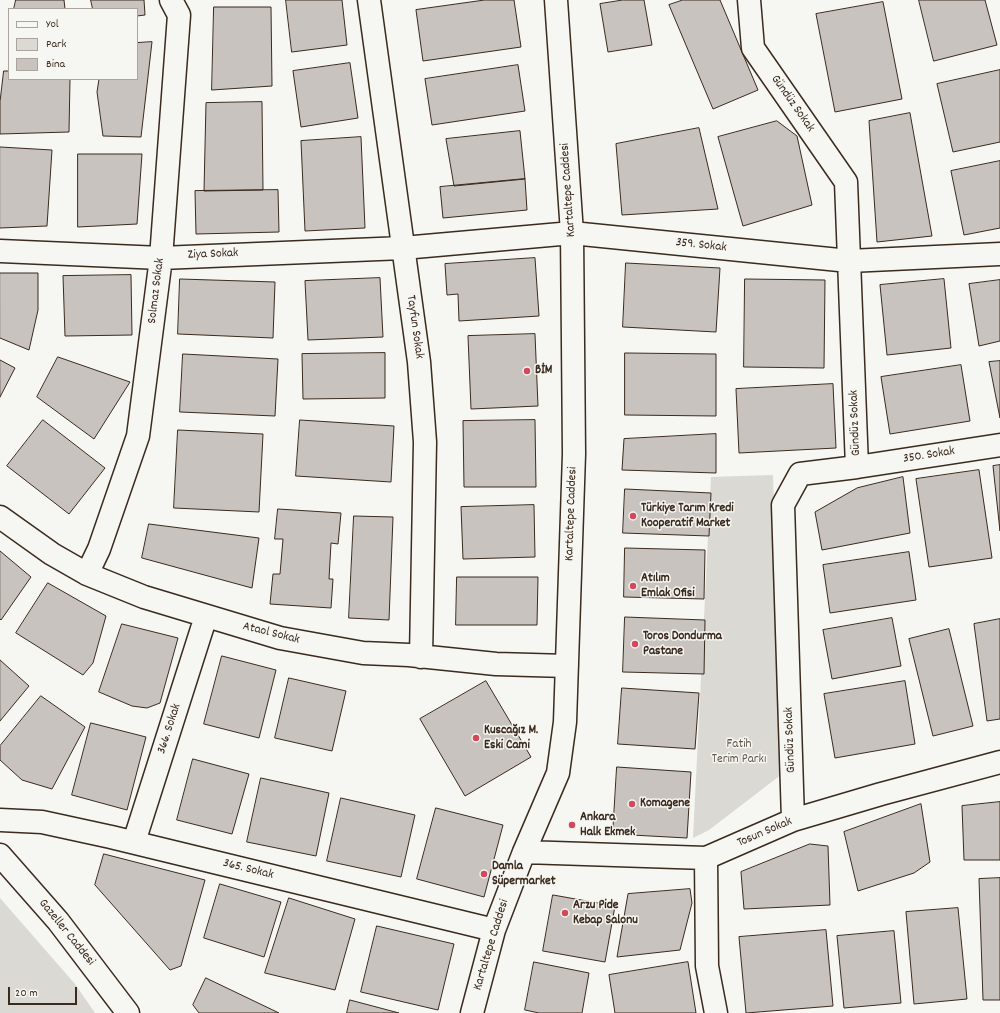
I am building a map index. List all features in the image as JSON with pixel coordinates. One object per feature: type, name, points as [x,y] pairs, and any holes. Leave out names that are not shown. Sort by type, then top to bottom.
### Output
[{"type":"street","name":"Solmaz Sokak","points":[[87,574],[99,549],[138,436],[161,258],[179,16],[171,0]]},
{"type":"street","name":"Tayfun Sokak","points":[[369,0],[419,362],[425,442],[421,657]]},
{"type":"street","name":"Kartaltepe Caddesi","points":[[472,1013],[494,930],[524,852],[558,773],[565,722],[574,454],[572,233],[556,0]]},
{"type":"street","name":"Gündüz Sokak","points":[[748,0],[754,48],[846,182],[857,467],[800,474],[783,505],[793,820]]},
{"type":"street","name":"359. Sokak","points":[[403,248],[572,233],[849,261],[1000,254]]},
{"type":"street","name":"Ziya Sokak","points":[[0,250],[161,258],[403,248]]},
{"type":"street","name":"350. Sokak","points":[[857,467],[1000,445]]},
{"type":"street","name":"Ataol Sokak","points":[[0,517],[52,554],[87,574],[144,597],[280,638],[362,653],[496,664],[567,666]]},
{"type":"street","name":"366. Sokak","points":[[134,842],[206,616]]},
{"type":"street","name":"Tosun Sokak","points":[[524,852],[706,858],[793,820],[881,794],[1000,762]]},
{"type":"street","name":"365. Sokak","points":[[0,820],[42,822],[134,842],[494,930]]},
{"type":"street","name":"Gazeller Caddesi","points":[[0,855],[58,921],[128,1013]]},
{"type":"street","points":[[706,858],[707,966],[716,1013]]},
{"type":"green space","name":"Fatih Terim Parkı","points":[[773,475],[782,774],[709,830],[693,838],[711,477]]},
{"type":"green space","points":[[0,898],[75,984],[95,1013],[0,1013]]},
{"type":"building","points":[[16,0],[64,0],[65,8],[14,8]]},
{"type":"building","points":[[91,0],[144,0],[145,15],[138,16],[138,8],[93,8]]},
{"type":"building","points":[[286,0],[342,0],[347,45],[292,52]]},
{"type":"building","points":[[485,0],[514,0],[521,47],[423,61],[416,10]]},
{"type":"building","points":[[623,0],[644,0],[652,45],[608,52],[600,4]]},
{"type":"building","points":[[683,0],[720,0],[758,90],[713,109],[669,5]]},
{"type":"building","points":[[919,0],[985,0],[997,45],[934,61]]},
{"type":"building","points":[[883,2],[902,99],[835,112],[816,14]]},
{"type":"building","points":[[214,7],[271,7],[272,86],[212,90]]},
{"type":"building","points":[[152,42],[141,137],[103,136],[97,92],[99,80],[138,80],[138,43]]},
{"type":"building","points":[[350,63],[358,118],[301,127],[293,71]]},
{"type":"building","points":[[518,65],[525,111],[432,125],[425,79]]},
{"type":"building","points":[[1000,70],[1000,142],[953,152],[937,84]]},
{"type":"building","points":[[4,71],[8,71],[8,80],[70,80],[69,132],[0,134],[0,102]]},
{"type":"building","points":[[262,102],[263,190],[204,191],[206,103]]},
{"type":"building","points":[[910,113],[932,236],[877,242],[869,121]]},
{"type":"building","points":[[777,121],[797,136],[812,205],[743,226],[718,137]]},
{"type":"building","points":[[699,128],[718,209],[622,215],[616,144]]},
{"type":"building","points":[[520,131],[525,179],[454,186],[446,139]]},
{"type":"building","points":[[361,137],[365,228],[305,231],[301,141]]},
{"type":"building","points":[[0,147],[52,150],[47,226],[0,228]]},
{"type":"building","points":[[78,154],[142,154],[137,224],[78,227]]},
{"type":"building","points":[[1000,161],[1000,228],[964,235],[951,171]]},
{"type":"building","points":[[525,179],[527,210],[443,218],[440,187]]},
{"type":"building","points":[[278,190],[279,232],[196,234],[195,191]]},
{"type":"building","points":[[535,258],[539,316],[459,321],[458,294],[447,295],[445,264]]},
{"type":"building","points":[[626,263],[720,268],[716,332],[623,327]]},
{"type":"building","points":[[0,273],[38,273],[38,310],[29,350],[0,338]]},
{"type":"building","points":[[131,275],[132,335],[65,336],[63,276]]},
{"type":"building","points":[[380,278],[383,337],[308,340],[305,281]]},
{"type":"building","points":[[180,279],[275,282],[273,338],[178,334]]},
{"type":"building","points":[[745,279],[825,280],[824,368],[744,367]]},
{"type":"building","points":[[944,279],[951,348],[887,355],[880,285]]},
{"type":"building","points":[[1000,280],[1000,341],[979,346],[969,284]]},
{"type":"building","points":[[535,334],[538,406],[471,409],[468,336]]},
{"type":"building","points":[[385,353],[385,398],[303,399],[302,354]]},
{"type":"building","points":[[625,353],[716,354],[716,416],[625,415]]},
{"type":"building","points":[[183,354],[278,359],[275,416],[180,412]]},
{"type":"building","points":[[58,357],[130,382],[94,439],[37,397]]},
{"type":"building","points":[[0,360],[15,368],[0,397]]},
{"type":"building","points":[[1000,361],[1000,418],[989,362]]},
{"type":"building","points":[[961,365],[970,421],[890,434],[881,377]]},
{"type":"building","points":[[833,384],[836,448],[739,453],[736,389]]},
{"type":"building","points":[[43,420],[105,468],[69,514],[7,466]]},
{"type":"building","points":[[300,420],[394,426],[391,482],[296,476]]},
{"type":"building","points":[[535,420],[536,487],[464,487],[463,421]]},
{"type":"building","points":[[178,430],[263,434],[259,512],[174,508]]},
{"type":"building","points":[[716,434],[716,473],[622,470],[624,439]]},
{"type":"building","points":[[1000,465],[1000,531],[993,466]]},
{"type":"building","points":[[979,470],[992,558],[929,567],[916,479]]},
{"type":"building","points":[[903,477],[910,533],[822,550],[815,512],[857,488]]},
{"type":"building","points":[[625,489],[711,493],[709,536],[623,533]]},
{"type":"building","points":[[534,505],[535,557],[463,559],[461,507]]},
{"type":"building","points":[[278,509],[341,513],[338,544],[331,543],[329,579],[333,579],[331,608],[270,604],[273,574],[280,574],[283,539],[275,539]]},
{"type":"building","points":[[354,516],[393,517],[389,620],[349,618]]},
{"type":"building","points":[[149,524],[259,538],[252,588],[142,558]]},
{"type":"building","points":[[625,548],[705,550],[704,599],[624,597]]},
{"type":"building","points":[[0,551],[31,577],[1,620],[0,619]]},
{"type":"building","points":[[909,552],[916,600],[830,613],[823,565]]},
{"type":"building","points":[[457,577],[538,577],[537,625],[456,625]]},
{"type":"building","points":[[48,583],[106,616],[93,663],[83,675],[16,633]]},
{"type":"building","points":[[625,617],[705,620],[704,674],[623,672]]},
{"type":"building","points":[[892,618],[901,666],[832,679],[823,630]]},
{"type":"building","points":[[1000,619],[1000,719],[987,721],[974,624]]},
{"type":"building","points":[[122,624],[178,638],[160,703],[147,708],[132,706],[99,692]]},
{"type":"building","points":[[949,629],[973,726],[933,736],[909,639]]},
{"type":"building","points":[[222,656],[276,670],[259,738],[204,724]]},
{"type":"building","points":[[0,660],[29,686],[0,721]]},
{"type":"building","points":[[289,678],[346,691],[332,751],[275,738]]},
{"type":"building","name":"Kuscağız M. Eski Cami","points":[[486,681],[531,757],[465,796],[420,719]]},
{"type":"building","points":[[905,681],[915,744],[835,758],[824,694]]},
{"type":"building","points":[[622,688],[699,693],[695,749],[618,744]]},
{"type":"building","points":[[41,696],[85,727],[52,789],[22,780],[0,760],[0,746]]},
{"type":"building","points":[[91,723],[146,737],[127,810],[72,795]]},
{"type":"building","points":[[193,759],[249,774],[232,834],[177,820]]},
{"type":"building","points":[[617,767],[691,772],[687,838],[613,834]]},
{"type":"building","points":[[261,778],[329,793],[316,856],[247,842]]},
{"type":"building","points":[[341,798],[415,815],[401,877],[327,861]]},
{"type":"building","points":[[1000,802],[1000,860],[964,860],[962,806]]},
{"type":"building","points":[[921,804],[930,862],[914,873],[858,891],[844,832]]},
{"type":"building","points":[[436,808],[503,825],[484,897],[417,879]]},
{"type":"building","points":[[810,844],[828,846],[830,905],[744,909],[741,872]]},
{"type":"building","points":[[104,854],[205,880],[181,966],[170,970],[95,885]]},
{"type":"building","points":[[1000,878],[1000,1000],[983,1000],[979,879]]},
{"type":"building","points":[[220,884],[281,902],[264,957],[204,938]]},
{"type":"building","points":[[690,889],[692,903],[680,950],[617,957],[628,894]]},
{"type":"building","points":[[553,895],[615,906],[605,962],[543,951]]},
{"type":"building","points":[[289,898],[355,919],[335,990],[265,973]]},
{"type":"building","points":[[958,908],[967,999],[914,1004],[906,912]]},
{"type":"building","points":[[377,926],[454,944],[438,1010],[361,992]]},
{"type":"building","points":[[826,930],[833,1006],[746,1013],[739,937]]},
{"type":"building","points":[[894,931],[901,1003],[844,1008],[837,936]]},
{"type":"building","points":[[534,962],[589,973],[582,1013],[539,1013],[525,1010]]},
{"type":"building","points":[[688,962],[696,1013],[615,1013],[609,975]]},
{"type":"building","points":[[206,978],[279,1013],[199,1013],[193,1005]]},
{"type":"building","points":[[350,1000],[399,1013],[347,1013]]},
{"type":"place","name":"BİM","points":[[527,371]]},
{"type":"place","name":"Türkiye Tarım Kredi Kooperatif Market","points":[[633,516]]},
{"type":"place","name":"Atılım Emlak Ofisi","points":[[633,586]]},
{"type":"place","name":"Toros Dondurma Pastane","points":[[635,644]]},
{"type":"place","name":"Kuscağız M. Eski Cami","points":[[476,738]]},
{"type":"place","name":"Komagene","points":[[632,804]]},
{"type":"place","name":"Ankara Halk Ekmek","points":[[572,825]]},
{"type":"place","name":"Damla Süpermarket","points":[[484,874]]},
{"type":"place","name":"Arzu Pide Kebap Salonu","points":[[565,913]]}]
